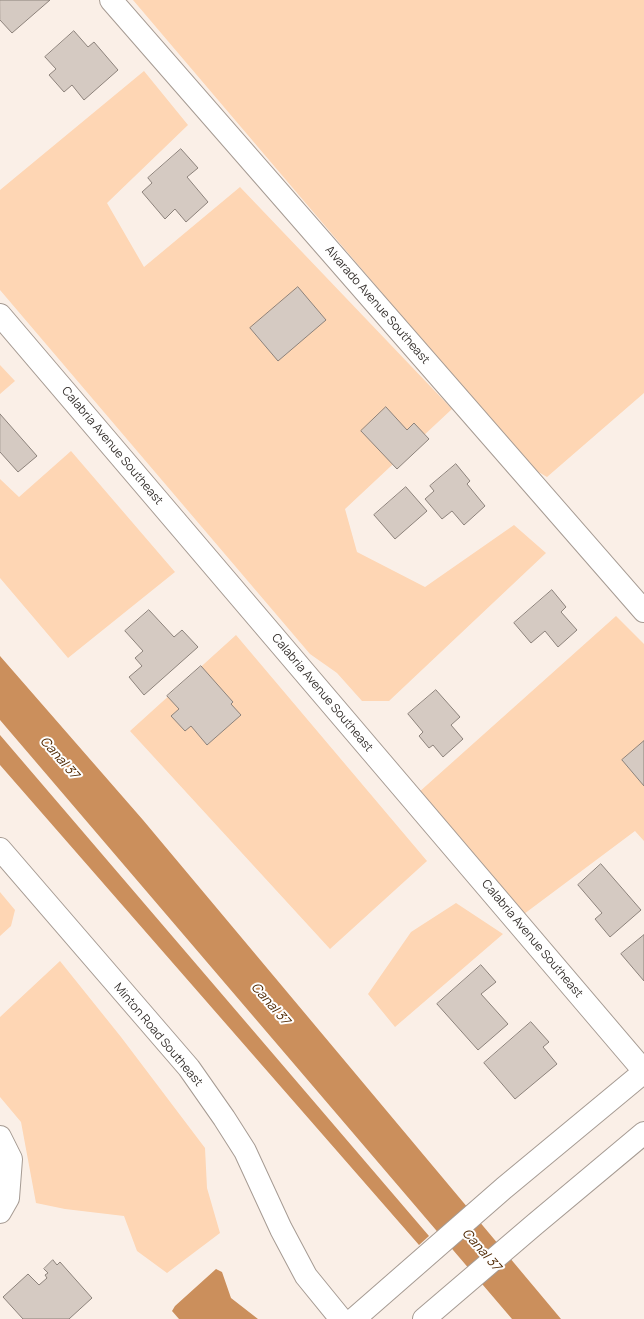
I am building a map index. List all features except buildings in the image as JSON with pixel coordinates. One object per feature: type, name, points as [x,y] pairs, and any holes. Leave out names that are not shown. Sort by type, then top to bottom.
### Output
[{"type":"street","name":"Alvarado Avenue Southeast","points":[[111,0],[644,611]]},
{"type":"street","name":"Calabria Avenue Southeast","points":[[0,315],[644,1071]]},
{"type":"street","name":"Minton Road Southeast","points":[[0,849],[189,1068],[245,1151],[281,1228],[306,1276],[342,1319]]},
{"type":"street","points":[[354,1319],[504,1188],[644,1071]]},
{"type":"street","points":[[430,1314],[644,1133]]},
{"type":"street","points":[[0,1137],[11,1159],[8,1198],[0,1212]]},
{"type":"shaded area","points":[[133,0],[644,0],[644,393],[547,477],[530,467]]},
{"type":"shaded area","points":[[144,71],[188,125],[107,203],[144,267],[240,187],[452,409],[345,509],[357,552],[425,587],[514,525],[546,553],[389,701],[362,701],[337,673],[310,654],[0,290],[0,190]]},
{"type":"shaded area","points":[[0,365],[15,381],[0,394]]},
{"type":"shaded area","points":[[71,451],[175,572],[68,658],[0,578],[0,479],[19,497]]},
{"type":"shaded area","points":[[616,616],[644,644],[644,841],[635,831],[524,914],[418,793]]},
{"type":"shaded area","points":[[236,635],[427,861],[330,949],[130,731]]},
{"type":"shaded area","points":[[0,892],[15,910],[11,926],[0,936]]},
{"type":"shaded area","points":[[456,903],[503,934],[395,1027],[368,994],[411,932]]},
{"type":"shaded area","points":[[60,961],[121,1037],[205,1148],[207,1188],[220,1233],[167,1273],[137,1251],[124,1216],[65,1209],[36,1203],[21,1122],[0,1097],[0,1017]]},
{"type":"water","name":"Canal 37","points":[[0,656],[143,820],[561,1319],[512,1319],[0,720]]},
{"type":"water","points":[[0,735],[429,1236],[419,1245],[0,765]]},
{"type":"water","points":[[216,1269],[222,1272],[231,1298],[258,1319],[179,1319],[172,1311],[175,1306]]}]
